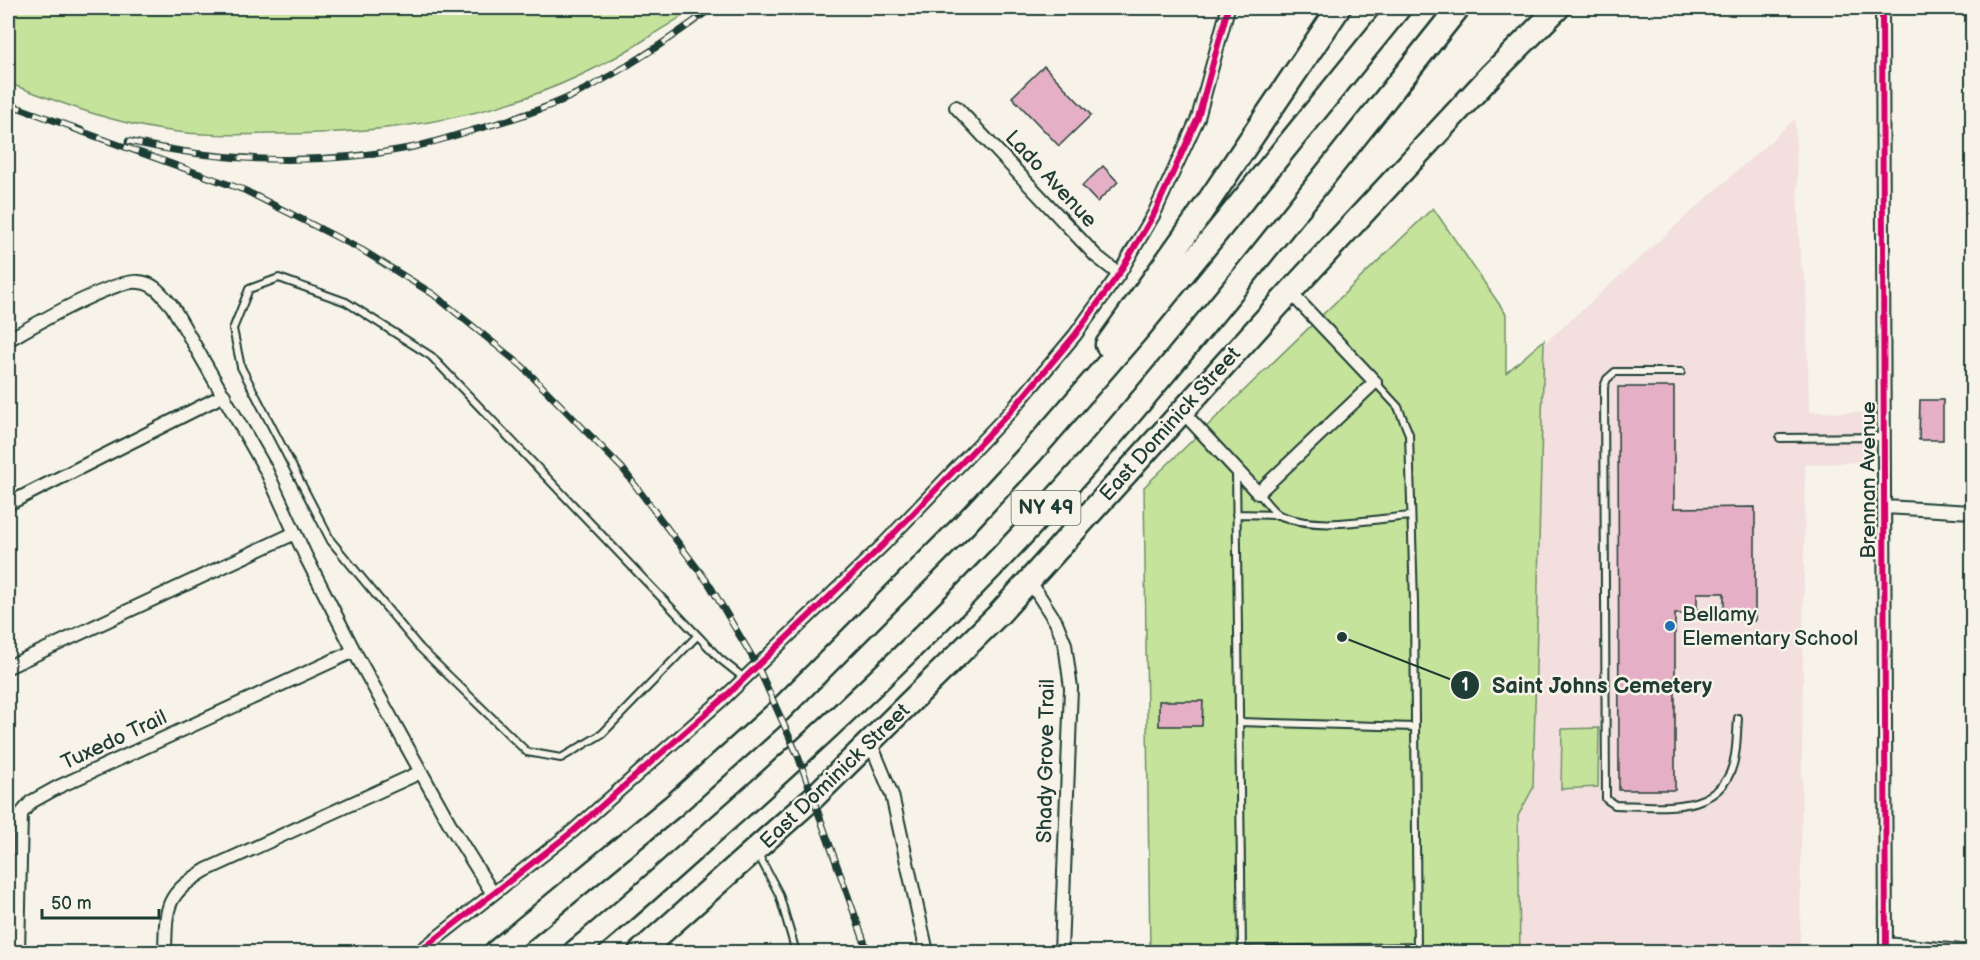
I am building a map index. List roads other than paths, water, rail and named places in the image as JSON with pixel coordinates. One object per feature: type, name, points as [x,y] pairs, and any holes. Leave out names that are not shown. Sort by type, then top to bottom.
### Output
[{"type":"highway","points":[[1031,453],[1196,220],[1339,8]]},
{"type":"highway","name":"NY 49","points":[[496,952],[673,806],[779,711],[964,525],[1031,453],[1140,327],[1399,8]]},
{"type":"highway","name":"NY 49","points":[[575,952],[798,756],[878,682],[1013,544],[1153,385],[1458,8]]},
{"type":"highway","name":"East Dominick Street","points":[[640,952],[756,851],[870,744],[999,614],[1290,292],[1492,74],[1558,8]]},
{"type":"street","points":[[419,952],[573,831],[744,678],[883,545],[1012,410],[1075,336],[1119,274],[1154,214],[1186,147],[1211,78],[1228,8]]},
{"type":"street","name":"Brennan Avenue","points":[[1882,8],[1886,948]]},
{"type":"street","name":"Lado Avenue","points":[[956,107],[1096,256],[1119,274]]},
{"type":"street","points":[[8,340],[42,320],[122,284],[139,282],[156,287],[172,306],[266,470],[354,651],[421,772],[493,894]]},
{"type":"street","points":[[1182,411],[1258,493],[1375,382],[1290,292]]},
{"type":"street","points":[[8,504],[224,395]]},
{"type":"street","points":[[1885,507],[1972,512]]},
{"type":"street","points":[[8,667],[295,533]]},
{"type":"street","name":"Shady Grove Trail","points":[[1029,580],[1056,622],[1062,636],[1071,688],[1061,952]]},
{"type":"street","name":"Tuxedo Trail","points":[[18,952],[21,814],[31,802],[57,787],[354,651]]},
{"type":"street","points":[[870,744],[892,795],[927,952]]},
{"type":"street","points":[[165,952],[165,918],[172,897],[183,884],[206,870],[421,772]]},
{"type":"street","points":[[1886,948],[1972,952]]},
{"type":"lane","points":[[697,636],[602,734],[561,758],[527,752],[419,647],[331,541],[240,368],[233,329],[249,289],[279,278],[346,302],[431,356],[720,660],[744,678]]},
{"type":"lane","points":[[1682,372],[1615,372],[1607,379],[1604,387],[1606,799],[1616,805],[1687,806],[1702,801],[1716,791],[1728,776],[1735,757],[1738,718]]},
{"type":"lane","points":[[1236,470],[1242,951],[1417,950],[1411,516],[1406,423],[1398,407],[1375,382]]},
{"type":"lane","points":[[1780,438],[1885,437]]},
{"type":"lane","points":[[1258,493],[1279,515]]},
{"type":"lane","points":[[1236,514],[1279,515],[1301,521],[1328,522],[1411,516]]},
{"type":"lane","points":[[1239,722],[1415,727]]},
{"type":"lane","points":[[756,851],[779,894],[795,952]]},
{"type":"railway","points":[[128,141],[197,153],[268,159],[374,154],[417,146],[511,119],[565,99],[630,64],[712,8]]},
{"type":"railway","points":[[8,104],[81,130]]},
{"type":"railway","points":[[72,128],[244,190],[362,250],[433,294],[522,366],[623,469],[709,584],[757,665],[798,756],[868,952]]},
{"type":"place","name":"Bellamy Elementary School","points":[[1670,626]]},
{"type":"place","name":"Saint Johns Cemetery","points":[[1342,637]]}]
